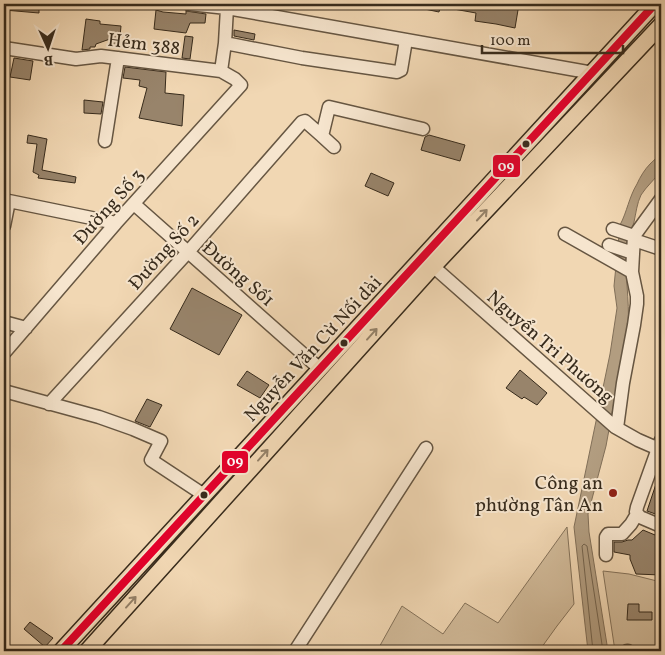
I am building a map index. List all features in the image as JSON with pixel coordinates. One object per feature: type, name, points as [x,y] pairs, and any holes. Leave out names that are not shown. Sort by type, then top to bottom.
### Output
[{"type":"main road","name":"Nguyễn Văn Cừ Nối dài","points":[[61,651],[320,369],[428,262],[655,4]]},
{"type":"main road","points":[[87,651],[428,262],[661,25]]},
{"type":"main road","points":[[95,613],[110,625]]},
{"type":"street","points":[[189,4],[226,6],[593,73]]},
{"type":"street","points":[[222,71],[226,6]]},
{"type":"street","points":[[225,43],[302,58],[397,72],[400,70],[406,40]]},
{"type":"street","name":"Hẻm 388","points":[[4,48],[76,59],[96,56],[222,71],[241,85]]},
{"type":"street","points":[[105,141],[118,58]]},
{"type":"street","name":"Đường Số 3","points":[[4,353],[116,223],[241,85]]},
{"type":"street","points":[[334,147],[322,136],[325,106],[423,129]]},
{"type":"street","name":"Đường Số 2","points":[[49,404],[188,252],[302,122],[305,121],[322,136]]},
{"type":"street","points":[[627,244],[661,199]]},
{"type":"street","points":[[4,226],[6,201],[116,223]]},
{"type":"street","name":"Đường Số1","points":[[134,204],[320,369]]},
{"type":"street","points":[[616,230],[627,244],[630,271],[637,296],[616,428]]},
{"type":"street","points":[[565,234],[630,271]]},
{"type":"street","points":[[627,244],[661,249]]},
{"type":"street","name":"Nguyển Tri Phương","points":[[428,262],[616,428],[638,440],[660,446]]},
{"type":"street","points":[[4,322],[26,328]]},
{"type":"street","points":[[4,391],[98,417],[161,441],[151,460],[204,495]]},
{"type":"street","points":[[606,554],[606,537],[608,534],[622,534],[631,524],[637,513],[637,507],[660,446]]},
{"type":"street","points":[[295,651],[426,448]]},
{"type":"street","points":[[637,513],[640,517],[661,526]]},
{"type":"shaded area","points":[[567,527],[574,604],[539,651],[377,651],[402,606],[443,634],[465,603],[498,623]]},
{"type":"shaded area","points":[[603,571],[629,574],[661,582],[661,651],[615,651]]},
{"type":"water","points":[[661,152],[661,171],[641,195],[628,245],[626,268],[628,326],[606,446],[588,514],[589,532],[608,651],[588,651],[574,527],[610,354],[617,308],[614,286],[620,225],[641,176]]},
{"type":"building","points":[[4,4],[39,4],[39,13],[4,10]]},
{"type":"building","points":[[415,4],[441,4],[439,12],[415,7]]},
{"type":"building","points":[[448,4],[519,4],[515,28],[475,21],[476,13],[448,8]]},
{"type":"building","points":[[156,10],[186,14],[186,11],[206,14],[205,23],[190,23],[186,33],[154,29]]},
{"type":"building","points":[[86,19],[100,21],[100,24],[121,26],[119,47],[110,46],[110,39],[96,44],[95,47],[90,47],[90,49],[82,50]]},
{"type":"building","points":[[234,30],[255,34],[254,40],[234,36]]},
{"type":"building","points":[[185,36],[193,37],[190,59],[182,58]]},
{"type":"building","points":[[14,58],[33,61],[30,80],[10,77]]},
{"type":"building","points":[[125,67],[166,72],[165,93],[184,95],[182,126],[139,118],[147,88],[139,86],[140,80],[123,78]]},
{"type":"building","points":[[84,100],[103,102],[101,114],[84,113]]},
{"type":"building","points":[[28,135],[47,139],[42,170],[76,177],[75,183],[38,178],[39,175],[33,172],[37,144],[27,143]]},
{"type":"building","points":[[429,135],[465,145],[460,161],[421,150],[425,137]]},
{"type":"building","points":[[371,173],[394,183],[388,196],[365,186]]},
{"type":"building","points":[[192,288],[242,315],[219,355],[170,329]]},
{"type":"building","points":[[520,370],[547,393],[537,405],[524,397],[522,399],[506,388]]},
{"type":"building","points":[[247,371],[269,385],[260,398],[237,385]]},
{"type":"building","points":[[147,399],[162,405],[150,427],[135,421]]},
{"type":"building","points":[[661,472],[661,516],[647,511]]},
{"type":"building","points":[[643,530],[655,535],[656,533],[661,534],[661,575],[636,574],[630,555],[614,552],[614,542],[632,540]]},
{"type":"building","points":[[628,604],[639,604],[639,612],[652,612],[652,620],[627,620]]},
{"type":"building","points":[[30,622],[53,638],[45,647],[24,629]]},
{"type":"transit line","name":"09","points":[[61,651],[655,4]]},
{"type":"place","name":"Công an phường Tân An","points":[[613,493]]}]
